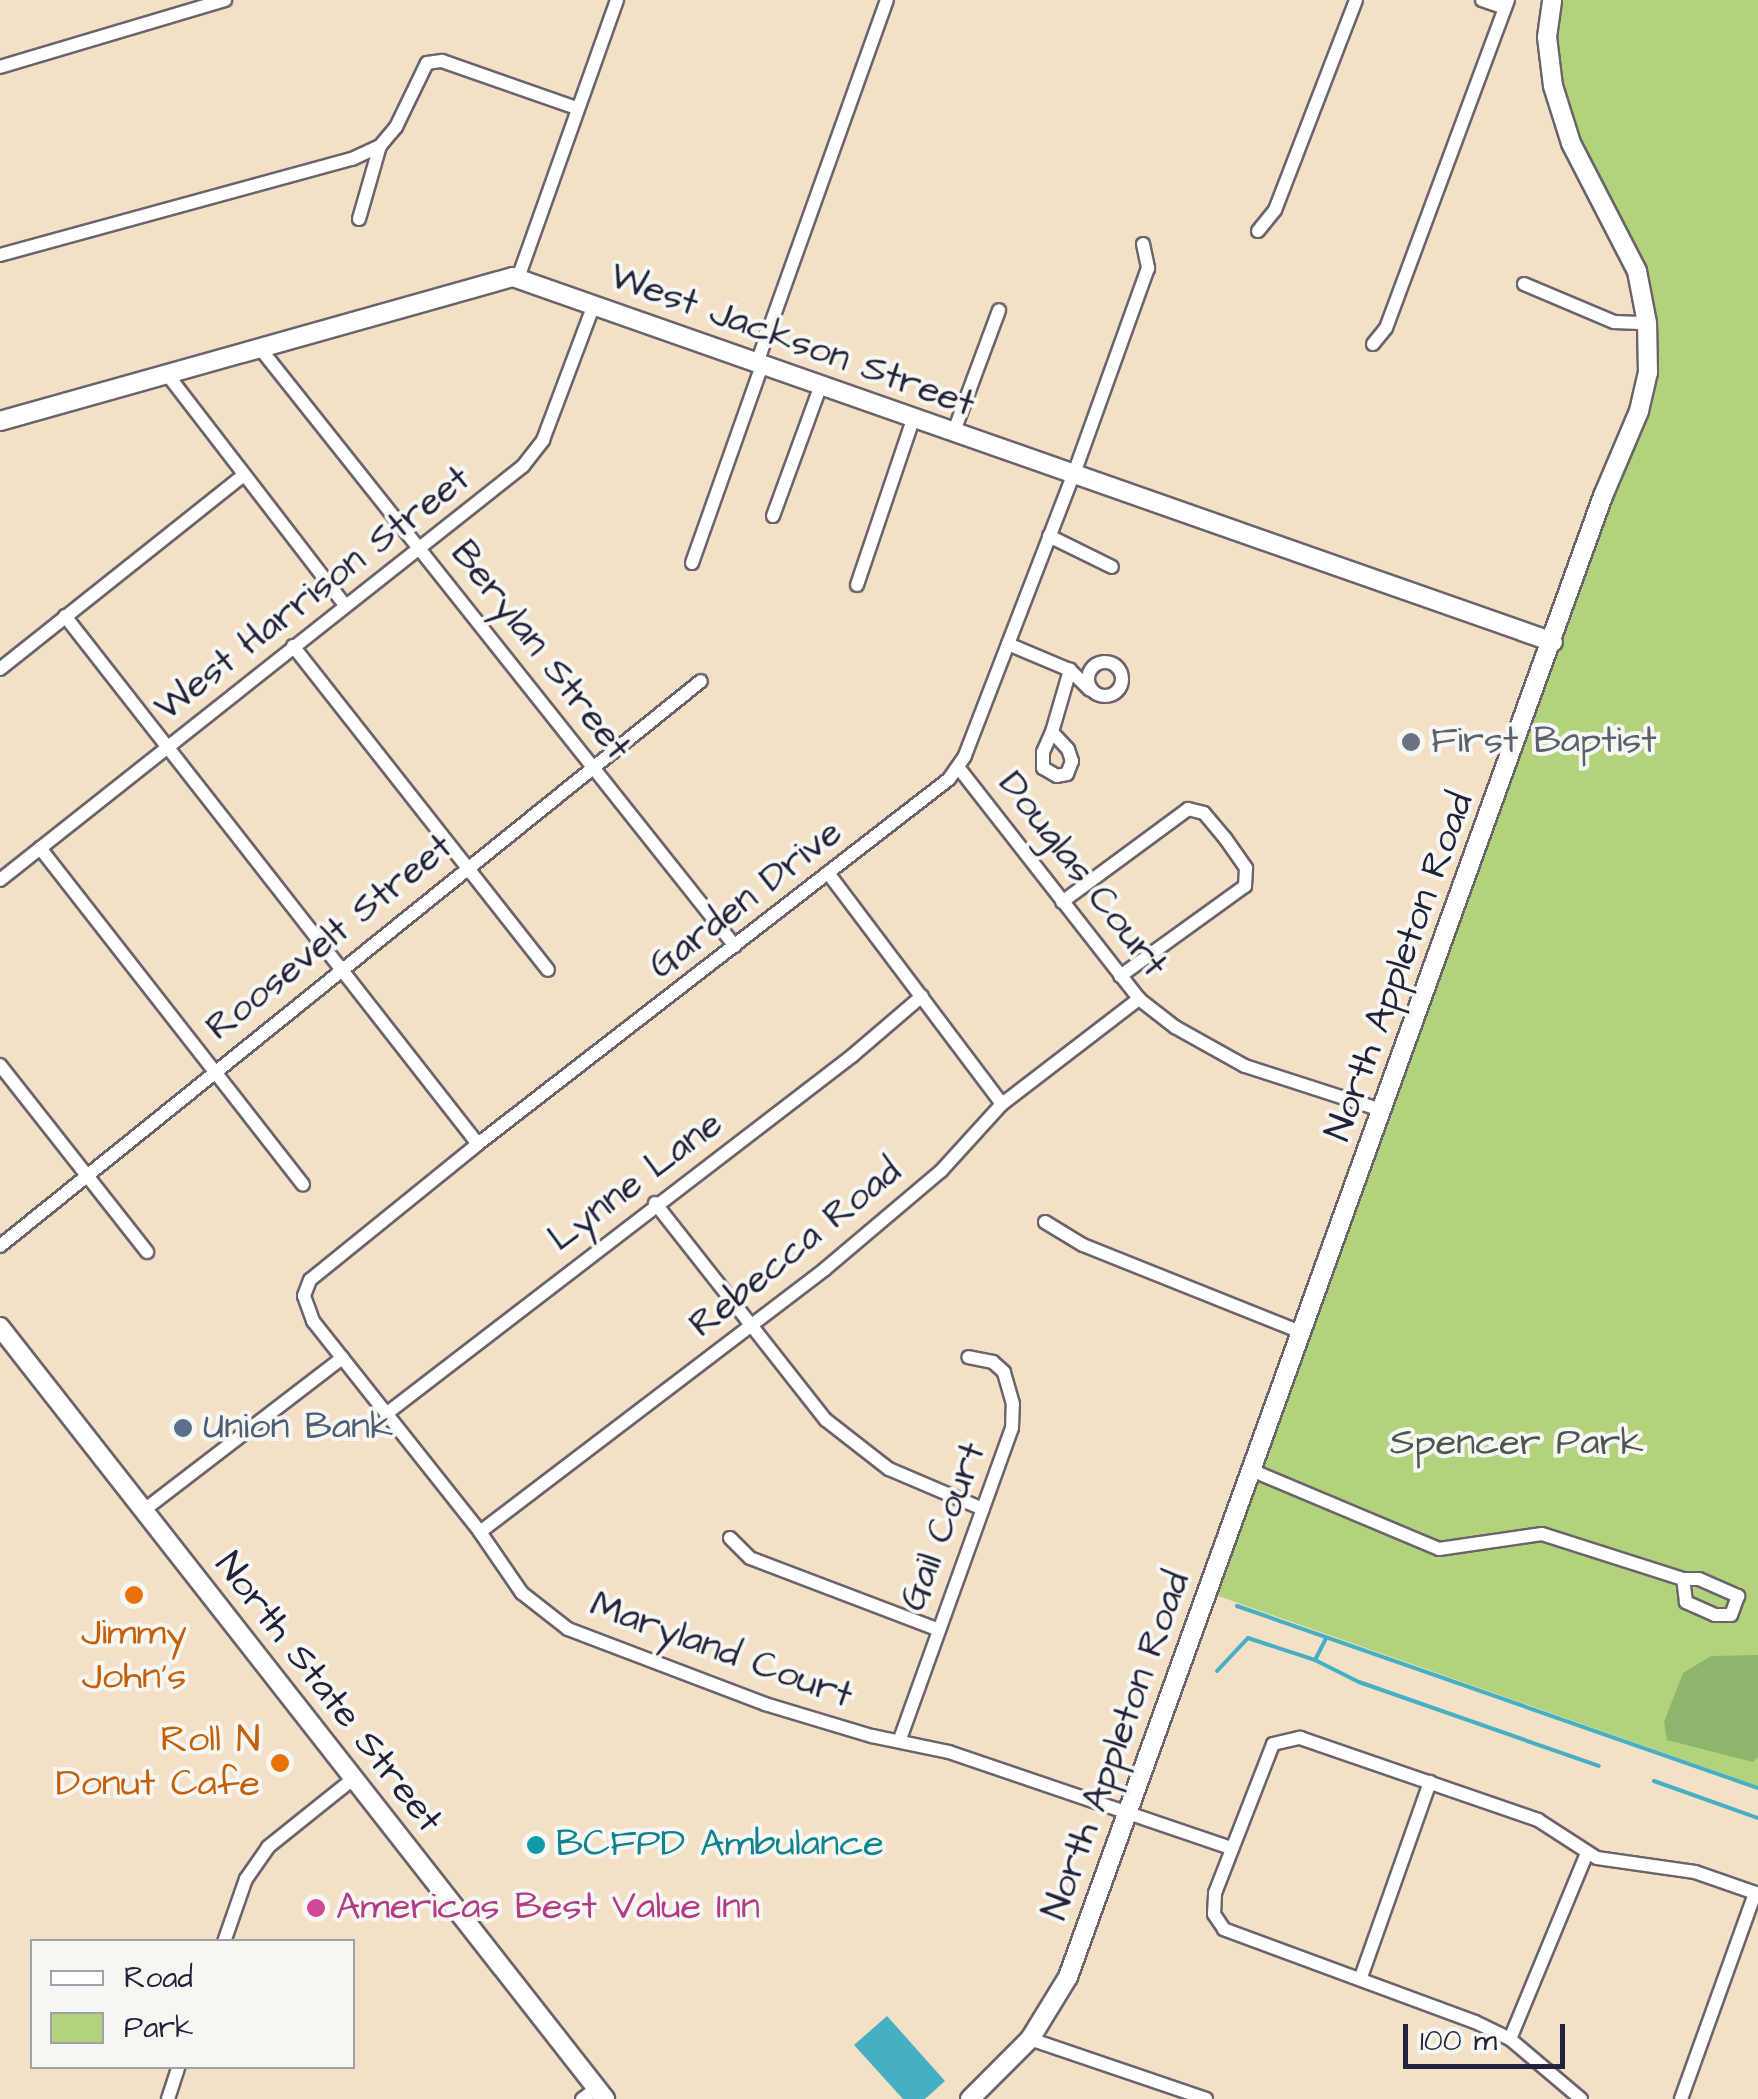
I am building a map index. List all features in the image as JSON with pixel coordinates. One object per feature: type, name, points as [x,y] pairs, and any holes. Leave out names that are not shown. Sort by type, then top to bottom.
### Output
[{"type":"main road","name":"North Appleton Road","points":[[970,2099],[1030,2039],[1068,1977],[1553,642],[1602,496],[1639,411],[1648,373],[1647,323],[1638,271],[1571,143],[1553,86],[1547,37],[1552,0]]},
{"type":"main road","name":"West Jackson Street","points":[[0,421],[502,277],[518,278],[1553,642]]},
{"type":"main road","name":"North State Street","points":[[0,1326],[354,1778],[595,2095]]},
{"type":"street","points":[[0,67],[225,0]]},
{"type":"street","points":[[518,278],[618,0]]},
{"type":"street","points":[[1258,231],[1274,210],[1356,0]]},
{"type":"street","points":[[1373,344],[1386,328],[1506,4],[1482,0]]},
{"type":"street","points":[[692,563],[885,1]]},
{"type":"street","points":[[358,219],[380,146],[396,126],[427,63],[442,61],[576,108]]},
{"type":"street","points":[[0,255],[352,159],[380,146]]},
{"type":"street","name":"Garden Drive","points":[[319,1273],[478,1144],[938,790],[958,767],[1074,473],[1148,268],[1143,244]]},
{"type":"street","points":[[1524,284],[1614,322],[1647,323]]},
{"type":"street","name":"West Harrison Street","points":[[0,880],[524,466],[543,440],[594,304]]},
{"type":"street","points":[[953,434],[999,310]]},
{"type":"street","name":"Berylan Street","points":[[259,347],[735,946]]},
{"type":"street","points":[[167,374],[345,605]]},
{"type":"street","points":[[773,516],[821,385]]},
{"type":"street","points":[[858,586],[913,420]]},
{"type":"street","points":[[0,669],[244,476]]},
{"type":"street","points":[[1049,536],[1112,567]]},
{"type":"street","points":[[66,616],[478,1144]]},
{"type":"street","points":[[1008,644],[1070,670],[1090,690]]},
{"type":"street","points":[[293,646],[548,970]]},
{"type":"street","points":[[1052,732],[1070,670]]},
{"type":"street","name":"Roosevelt Street","points":[[0,1246],[339,968],[701,681]]},
{"type":"street","name":"Douglas Court","points":[[958,767],[1138,999],[1174,1027],[1245,1066],[1381,1110]]},
{"type":"street","points":[[1062,902],[1188,809],[1204,813],[1225,838],[1246,868],[1245,886],[1120,976]]},
{"type":"street","points":[[40,848],[303,1185]]},
{"type":"street","points":[[828,873],[1002,1104]]},
{"type":"street","name":"Lynne Lane","points":[[386,1414],[655,1203],[852,1056],[922,996]]},
{"type":"street","name":"Rebecca Road","points":[[480,1532],[825,1269],[941,1171],[1002,1104],[1138,999]]},
{"type":"street","points":[[0,1065],[147,1252]]},
{"type":"street","points":[[655,1203],[826,1420],[856,1446],[922,1486],[983,1510]]},
{"type":"street","points":[[1045,1222],[1083,1245],[1301,1332]]},
{"type":"street","name":"Maryland Court","points":[[319,1273],[305,1290],[307,1310],[480,1532],[522,1593],[568,1629],[765,1704],[872,1736],[900,1739],[1231,1848]]},
{"type":"street","points":[[144,1510],[342,1358]]},
{"type":"street","name":"Gail Court","points":[[900,1739],[937,1628],[1010,1441],[1013,1404],[1004,1372],[993,1362],[968,1358]]},
{"type":"street","points":[[1251,1470],[1439,1549],[1542,1534],[1683,1579]]},
{"type":"street","points":[[730,1538],[750,1558],[937,1628]]},
{"type":"street","points":[[1581,2099],[1510,2038],[1426,2000],[1244,1938],[1216,1919],[1213,1901],[1231,1848],[1264,1758],[1279,1739],[1300,1738],[1538,1820],[1587,1853],[1608,1861],[1695,1872],[1757,1893],[1681,2099]]},
{"type":"street","points":[[225,1939],[246,1879],[268,1847],[354,1778]]},
{"type":"street","points":[[1360,1978],[1430,1782]]},
{"type":"street","points":[[1510,2038],[1587,1853]]},
{"type":"street","points":[[1030,2039],[1206,2099]]},
{"type":"street","points":[[168,2099],[179,2069]]},
{"type":"green space","name":"Spencer Park","points":[[1552,0],[1758,0],[1758,1786],[1207,1592],[1639,411],[1647,323],[1577,138],[1553,86]]},
{"type":"green space","points":[[1758,1655],[1758,1757],[1753,1762],[1667,1740],[1664,1722],[1683,1673],[1711,1656]]},
{"type":"water","points":[[887,2016],[945,2081],[925,2099],[903,2099],[854,2045]]},
{"type":"waterway","points":[[1237,1606],[1758,1788]]},
{"type":"waterway","points":[[1217,1671],[1248,1638],[1315,1660],[1359,1682],[1599,1766]]},
{"type":"waterway","points":[[1315,1660],[1326,1638]]},
{"type":"waterway","points":[[1654,1781],[1758,1818]]},
{"type":"place","name":"First Baptist","points":[[1411,742]]},
{"type":"place","name":"Union Bank","points":[[183,1428]]},
{"type":"place","name":"Jimmy John's","points":[[134,1595]]},
{"type":"place","name":"Roll N Donut Cafe","points":[[280,1763]]},
{"type":"place","name":"BCFPD Ambulance","points":[[536,1845]]},
{"type":"place","name":"Americas Best Value Inn","points":[[316,1908]]}]
